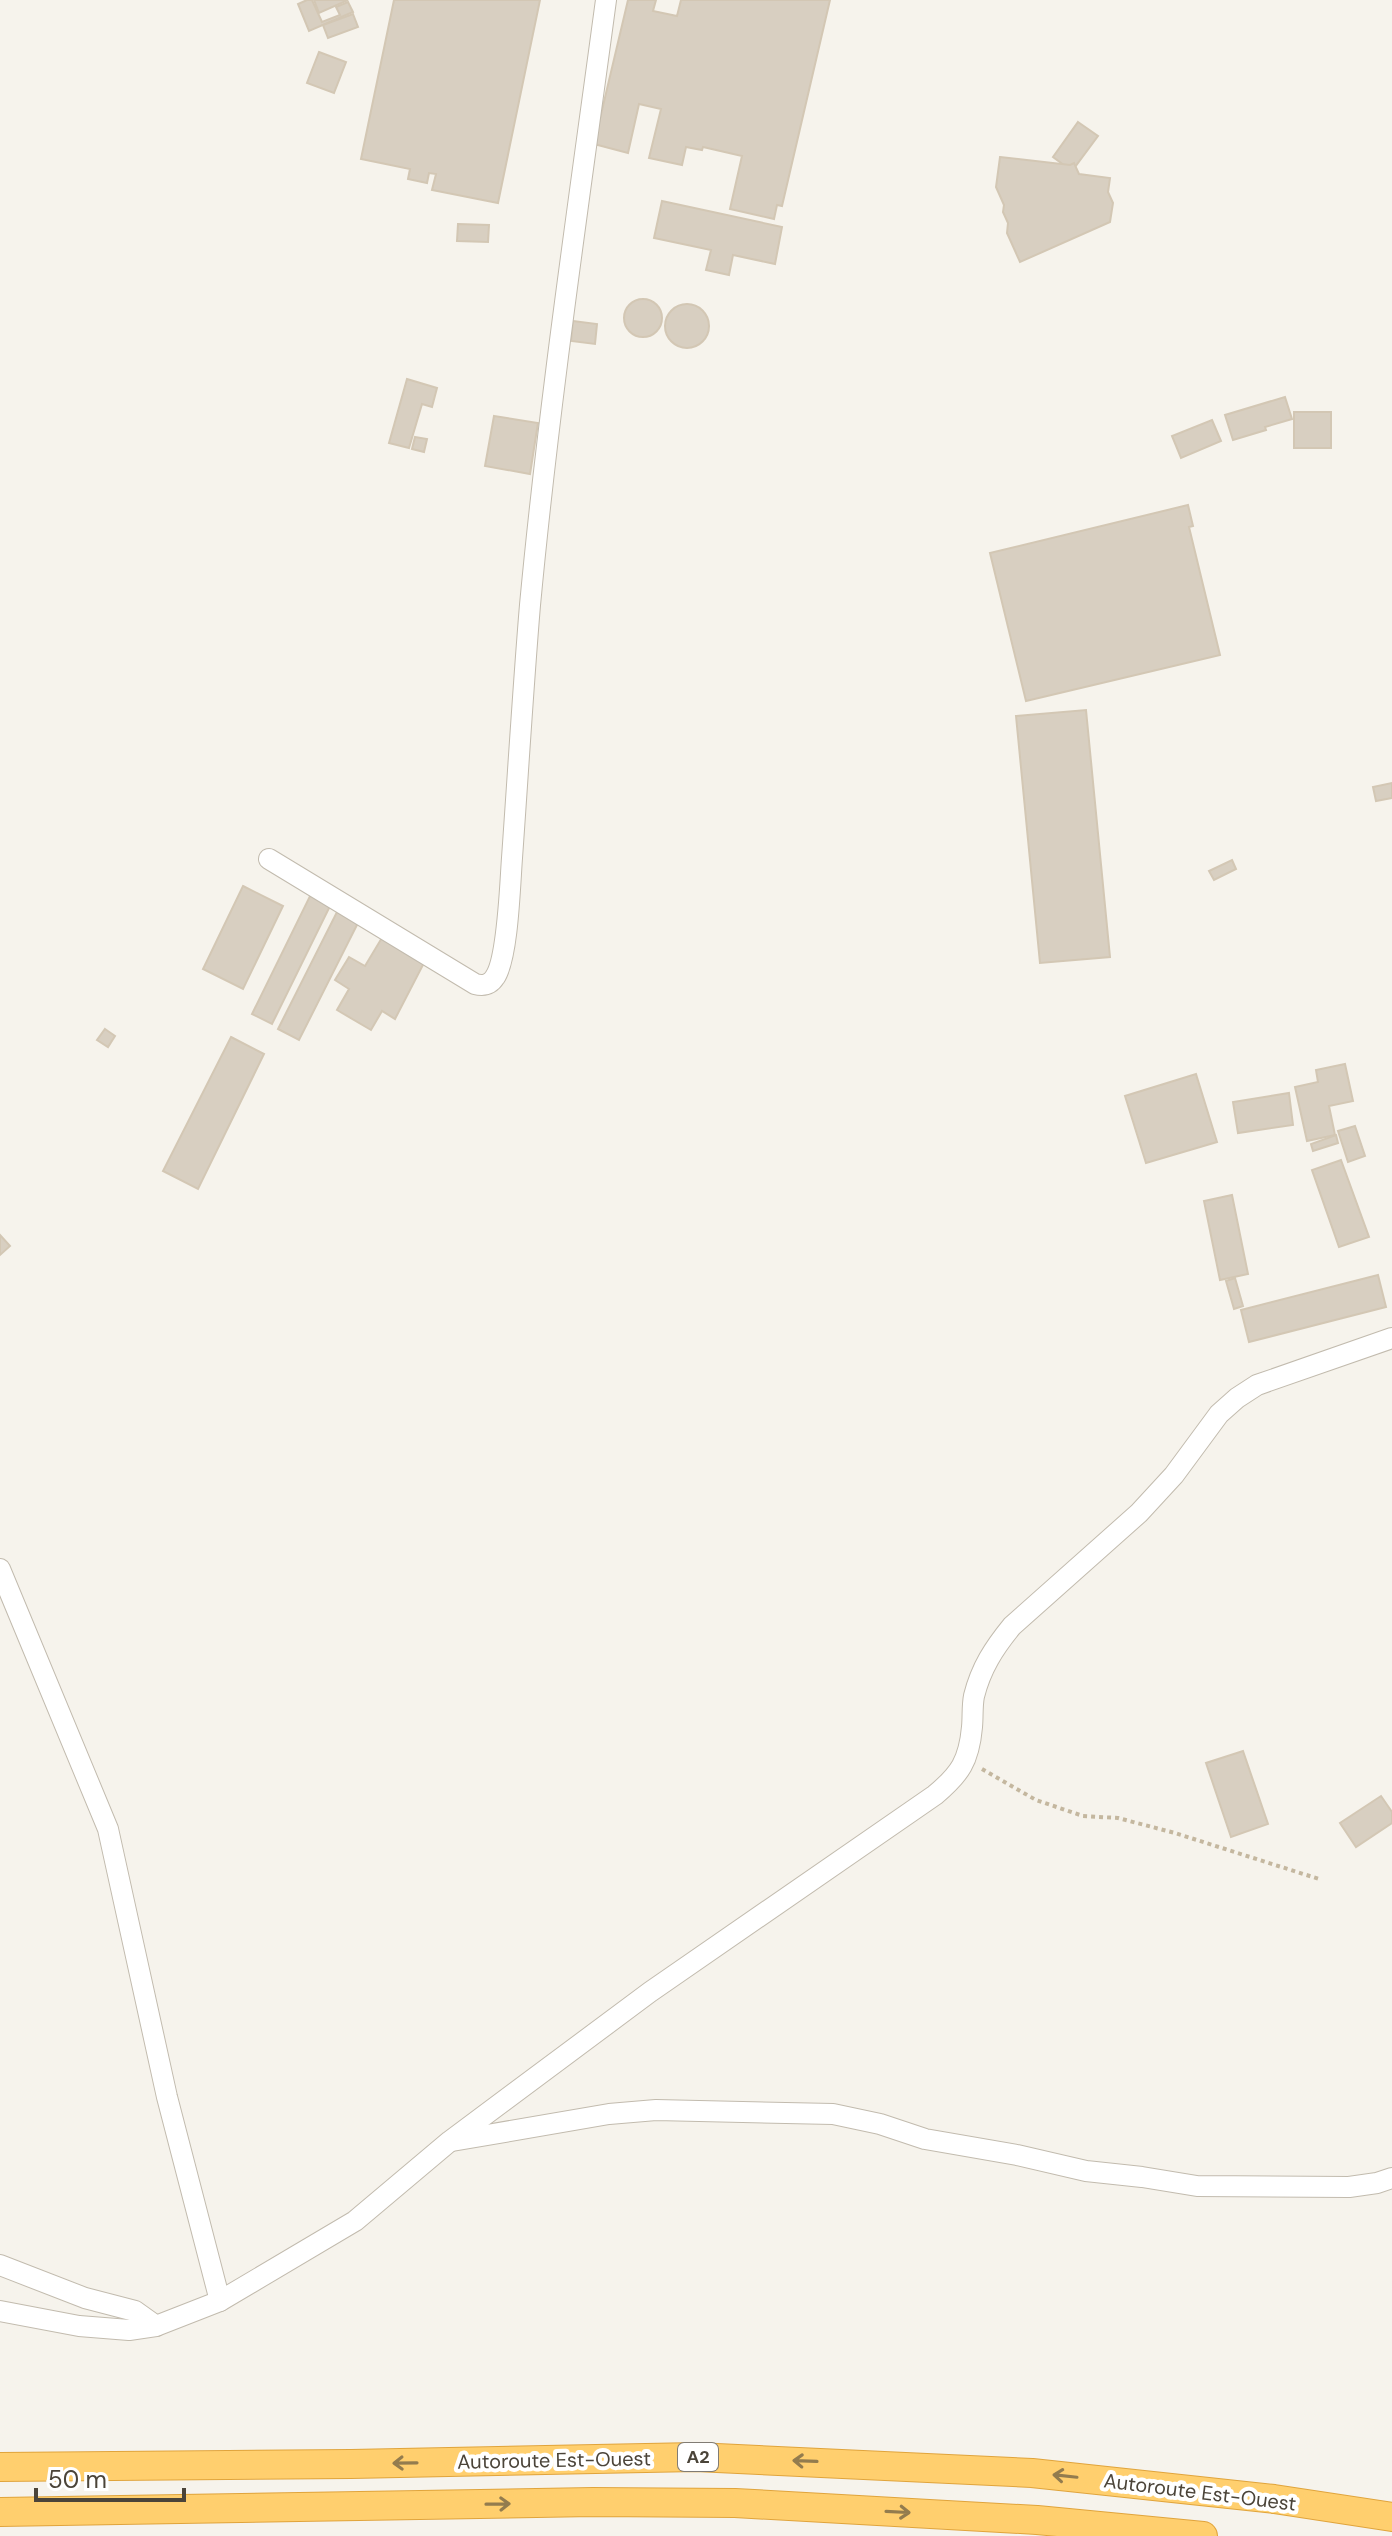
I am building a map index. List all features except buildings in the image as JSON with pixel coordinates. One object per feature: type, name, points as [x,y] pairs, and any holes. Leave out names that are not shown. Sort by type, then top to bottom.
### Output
[{"type":"highway","name":"Autoroute Est-Ouest","points":[[0,2467],[696,2457],[1032,2473],[1274,2499],[1392,2517]]},
{"type":"highway","points":[[0,2512],[593,2502],[735,2503],[1037,2520],[1203,2536]]},
{"type":"street","points":[[269,859],[475,984],[483,986],[497,976],[502,959],[511,868],[530,604],[606,0]]},
{"type":"street","points":[[0,2311],[79,2326],[129,2330],[156,2326],[220,2301],[355,2221],[450,2141],[650,1992],[935,1795],[953,1779],[966,1760],[973,1701],[981,1674],[994,1648],[1012,1626],[1148,1503],[1182,1465],[1219,1414],[1237,1398],[1257,1385],[1392,1338]]},
{"type":"street","points":[[0,1569],[108,1829],[167,2097],[220,2301]]},
{"type":"street","points":[[450,2141],[609,2114],[656,2110],[789,2112],[833,2114],[880,2124],[925,2139],[1086,2171],[1178,2184],[1349,2187],[1392,2178]]},
{"type":"street","points":[[0,2265],[85,2298],[135,2311],[156,2326]]},
{"type":"path","points":[[966,1760],[1036,1800],[1083,1816],[1118,1818],[1175,1833],[1319,1879]]}]
